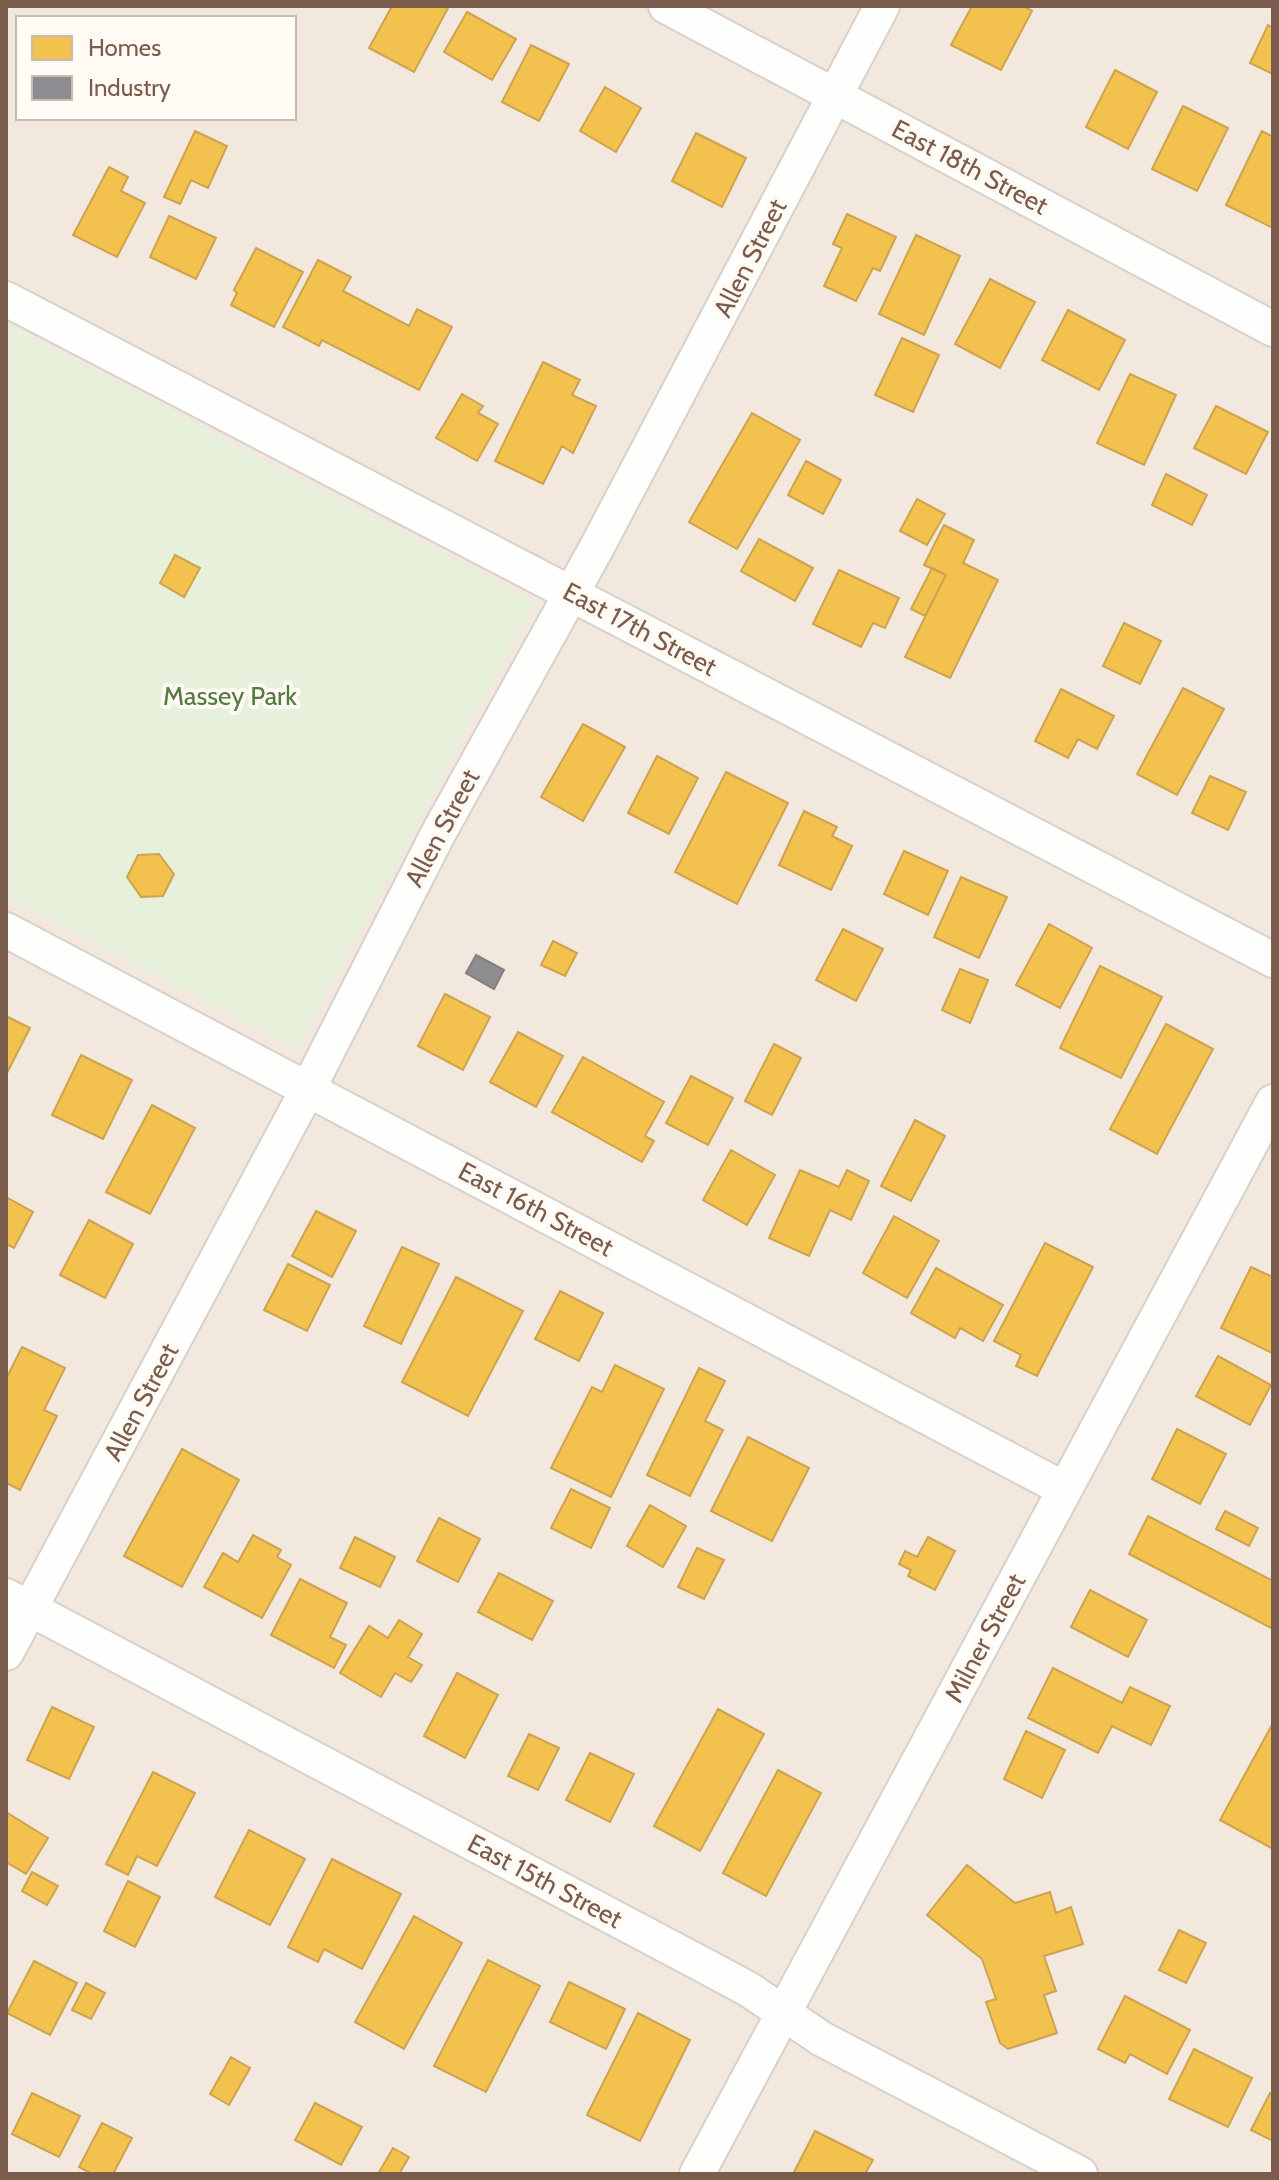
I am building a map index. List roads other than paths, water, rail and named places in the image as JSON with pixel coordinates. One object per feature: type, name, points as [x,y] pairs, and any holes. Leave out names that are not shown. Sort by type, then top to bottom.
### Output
[{"type":"street","name":"East 18th Street","points":[[666,6],[1273,329]]},
{"type":"street","name":"Allen Street","points":[[6,1653],[18,1603],[308,1089],[438,834],[571,593],[882,6]]},
{"type":"street","name":"East 17th Street","points":[[6,299],[1273,960]]},
{"type":"street","name":"East 16th Street","points":[[6,930],[1064,1489]]},
{"type":"street","name":"Milner Street","points":[[697,2174],[1273,1102]]},
{"type":"street","name":"East 15th Street","points":[[18,1603],[709,1968],[822,2039],[1080,2174]]},
{"type":"park label","name":"Massey Park","points":[[230,696]]}]
